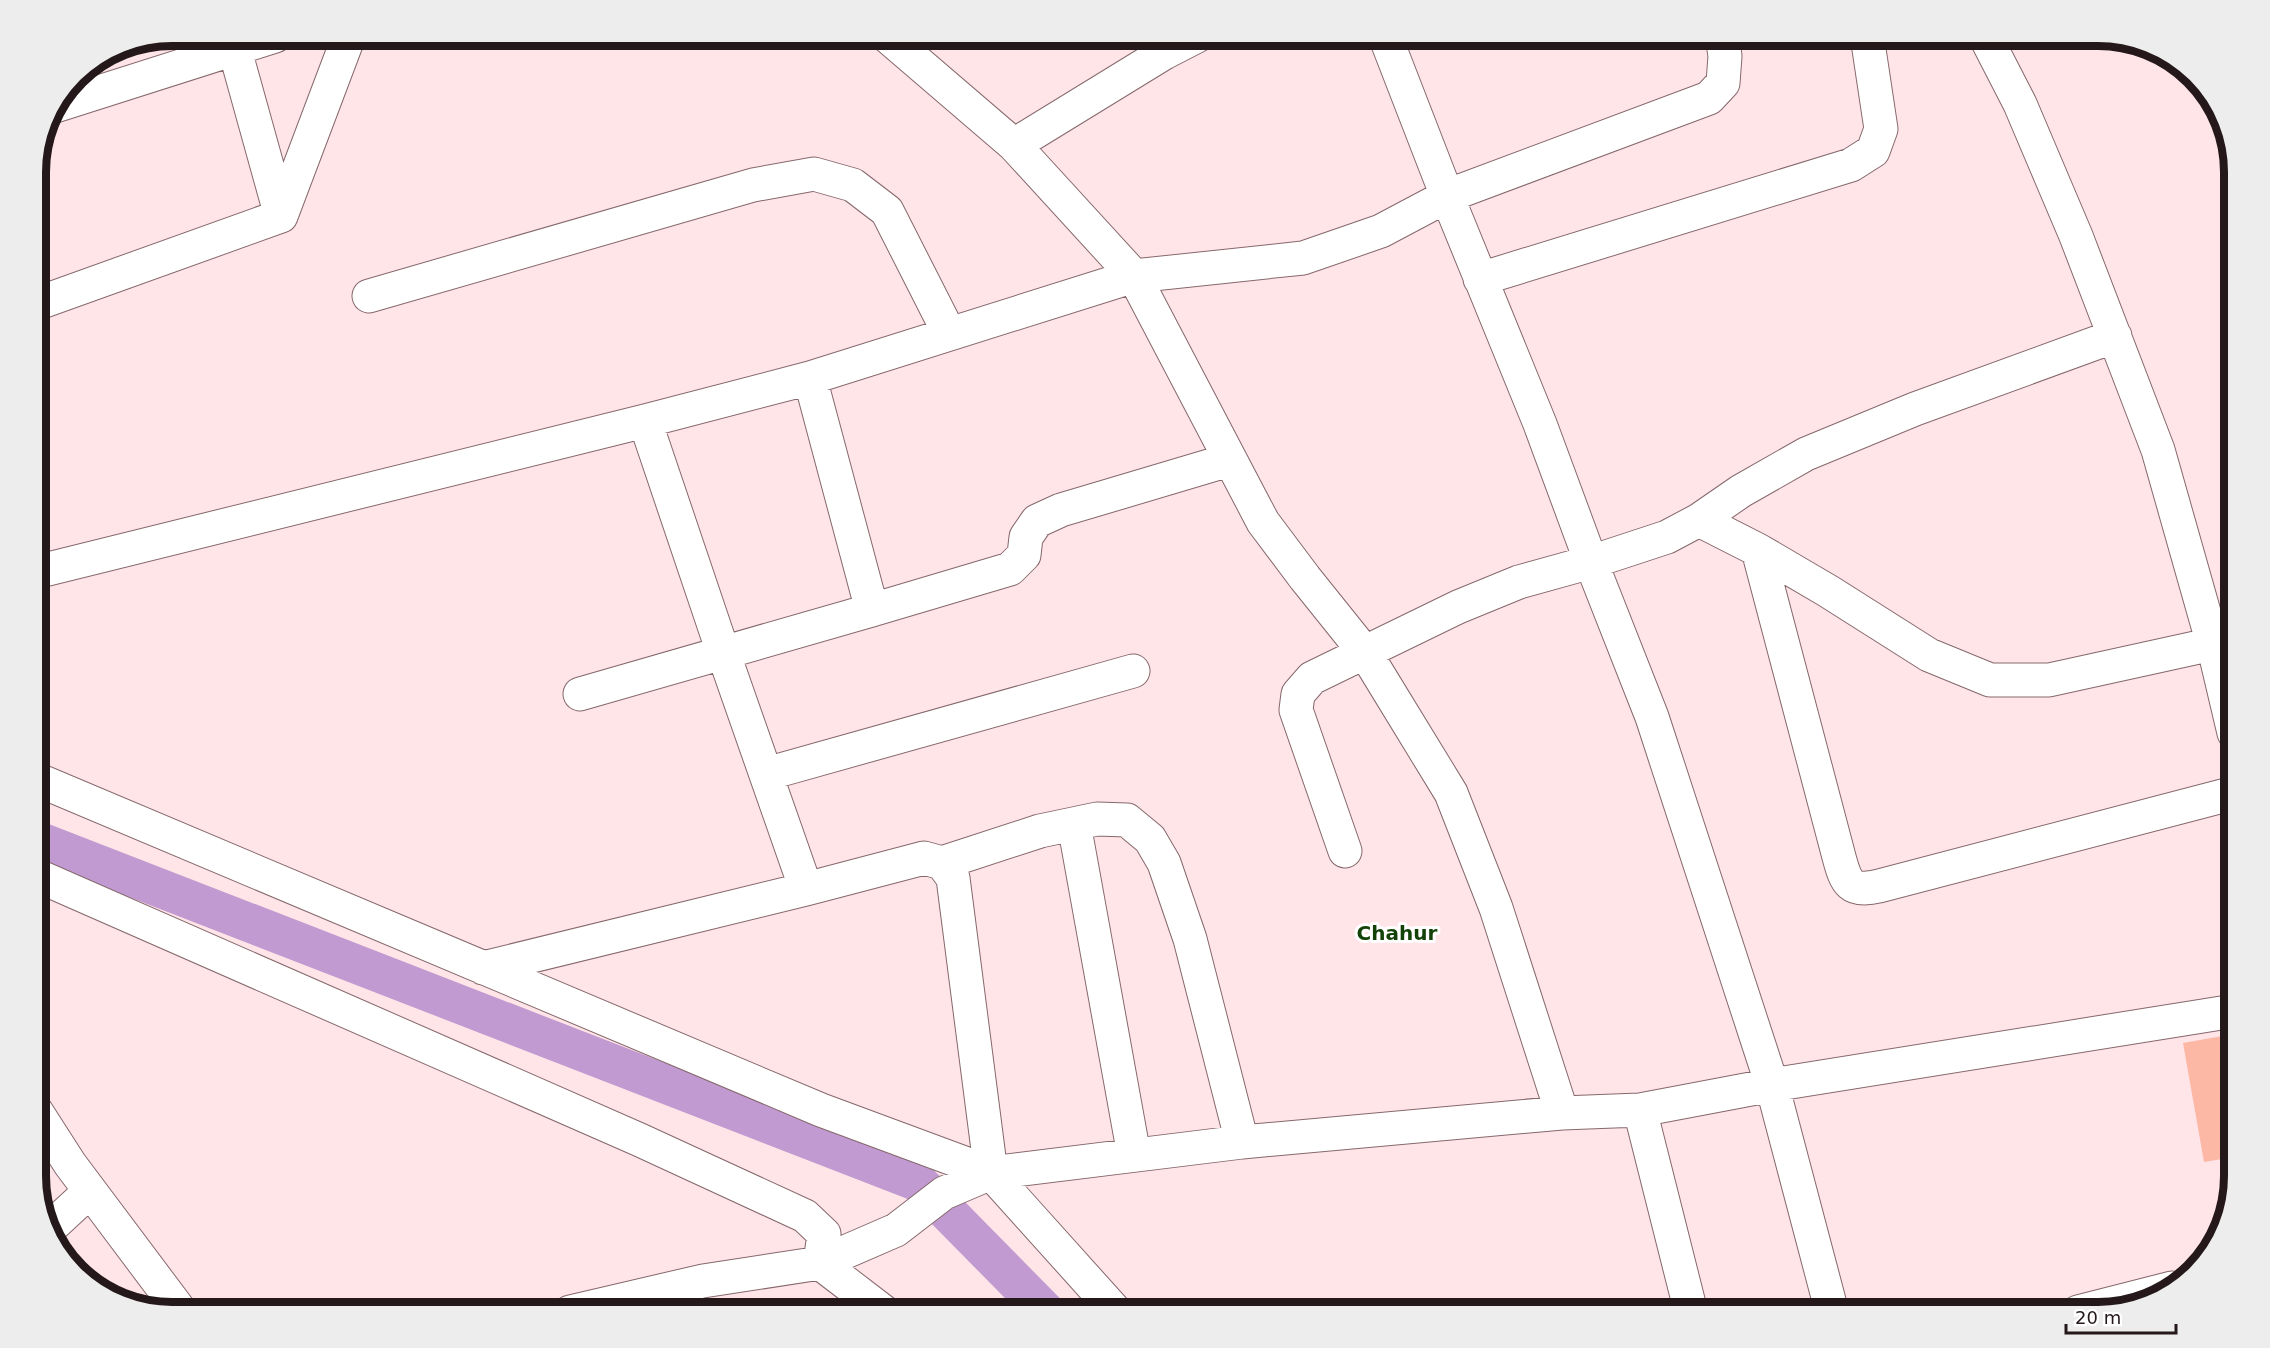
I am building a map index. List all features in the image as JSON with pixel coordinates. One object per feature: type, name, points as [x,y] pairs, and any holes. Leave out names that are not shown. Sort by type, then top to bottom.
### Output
[{"type":"street","points":[[69,101],[225,46]]},
{"type":"street","points":[[234,46],[280,216]]},
{"type":"street","points":[[47,300],[280,216],[345,46]]},
{"type":"street","points":[[899,46],[1014,145],[1134,276],[1263,522],[1366,654],[1450,793],[1496,908],[1562,1113]]},
{"type":"street","points":[[1014,145],[1178,46]]},
{"type":"street","points":[[1389,46],[1652,717],[1772,1085],[1829,1302]]},
{"type":"street","points":[[47,569],[810,378],[1134,276],[1304,258],[1381,231],[1447,196],[1709,98],[1723,83],[1724,46]]},
{"type":"street","points":[[1480,279],[1851,165],[1873,151],[1881,129],[1869,46]]},
{"type":"street","points":[[1990,46],[2020,104],[2076,236],[2158,450],[2224,691]]},
{"type":"street","points":[[369,296],[753,185],[814,174],[853,185],[887,211],[949,333]]},
{"type":"street","points":[[1345,851],[1296,710],[1298,694],[1312,678],[1366,654],[1458,607],[1520,582],[1667,537],[1699,520],[1741,491],[1806,454],[1915,409],[2115,336]]},
{"type":"street","points":[[810,378],[873,610]]},
{"type":"street","points":[[645,421],[806,889]]},
{"type":"street","points":[[580,694],[1010,569],[1024,555],[1026,537],[1037,521],[1061,510],[1229,460]]},
{"type":"street","points":[[1699,520],[1758,550],[1828,591],[1929,655],[1990,680],[2049,680],[2212,644]]},
{"type":"street","points":[[1758,550],[1839,858],[1844,875],[1852,886],[1863,889],[1871,888],[2224,796]]},
{"type":"street","points":[[766,774],[1133,671]]},
{"type":"street","points":[[47,784],[821,1110],[991,1173],[1107,1302]]},
{"type":"street","points":[[483,968],[924,858],[942,863],[1040,831],[1097,819],[1127,820],[1150,839],[1164,863],[1190,939],[1242,1142]]},
{"type":"street","points":[[1074,824],[1134,1155]]},
{"type":"street","points":[[942,863],[953,878],[991,1173]]},
{"type":"street","points":[[47,880],[640,1140],[805,1216],[824,1234],[820,1263]]},
{"type":"street","points":[[617,1302],[703,1281],[820,1263],[896,1230],[944,1193],[991,1173],[1242,1142],[1562,1113],[1640,1110],[1772,1085],[2224,1013]]},
{"type":"street","points":[[1640,1110],[1688,1302]]},
{"type":"street","points":[[47,1128],[168,1302]]},
{"type":"street","points":[[47,1159],[70,1164]]},
{"type":"street","points":[[56,1223],[90,1191]]},
{"type":"street","points":[[820,1263],[871,1302]]},
{"type":"building","points":[[2224,1036],[2224,1159],[2204,1162],[2183,1043]]},
{"type":"waterway","points":[[47,844],[918,1182],[1036,1302]]},
{"type":"district","name":"Chahur","points":[[1397,933]]}]
